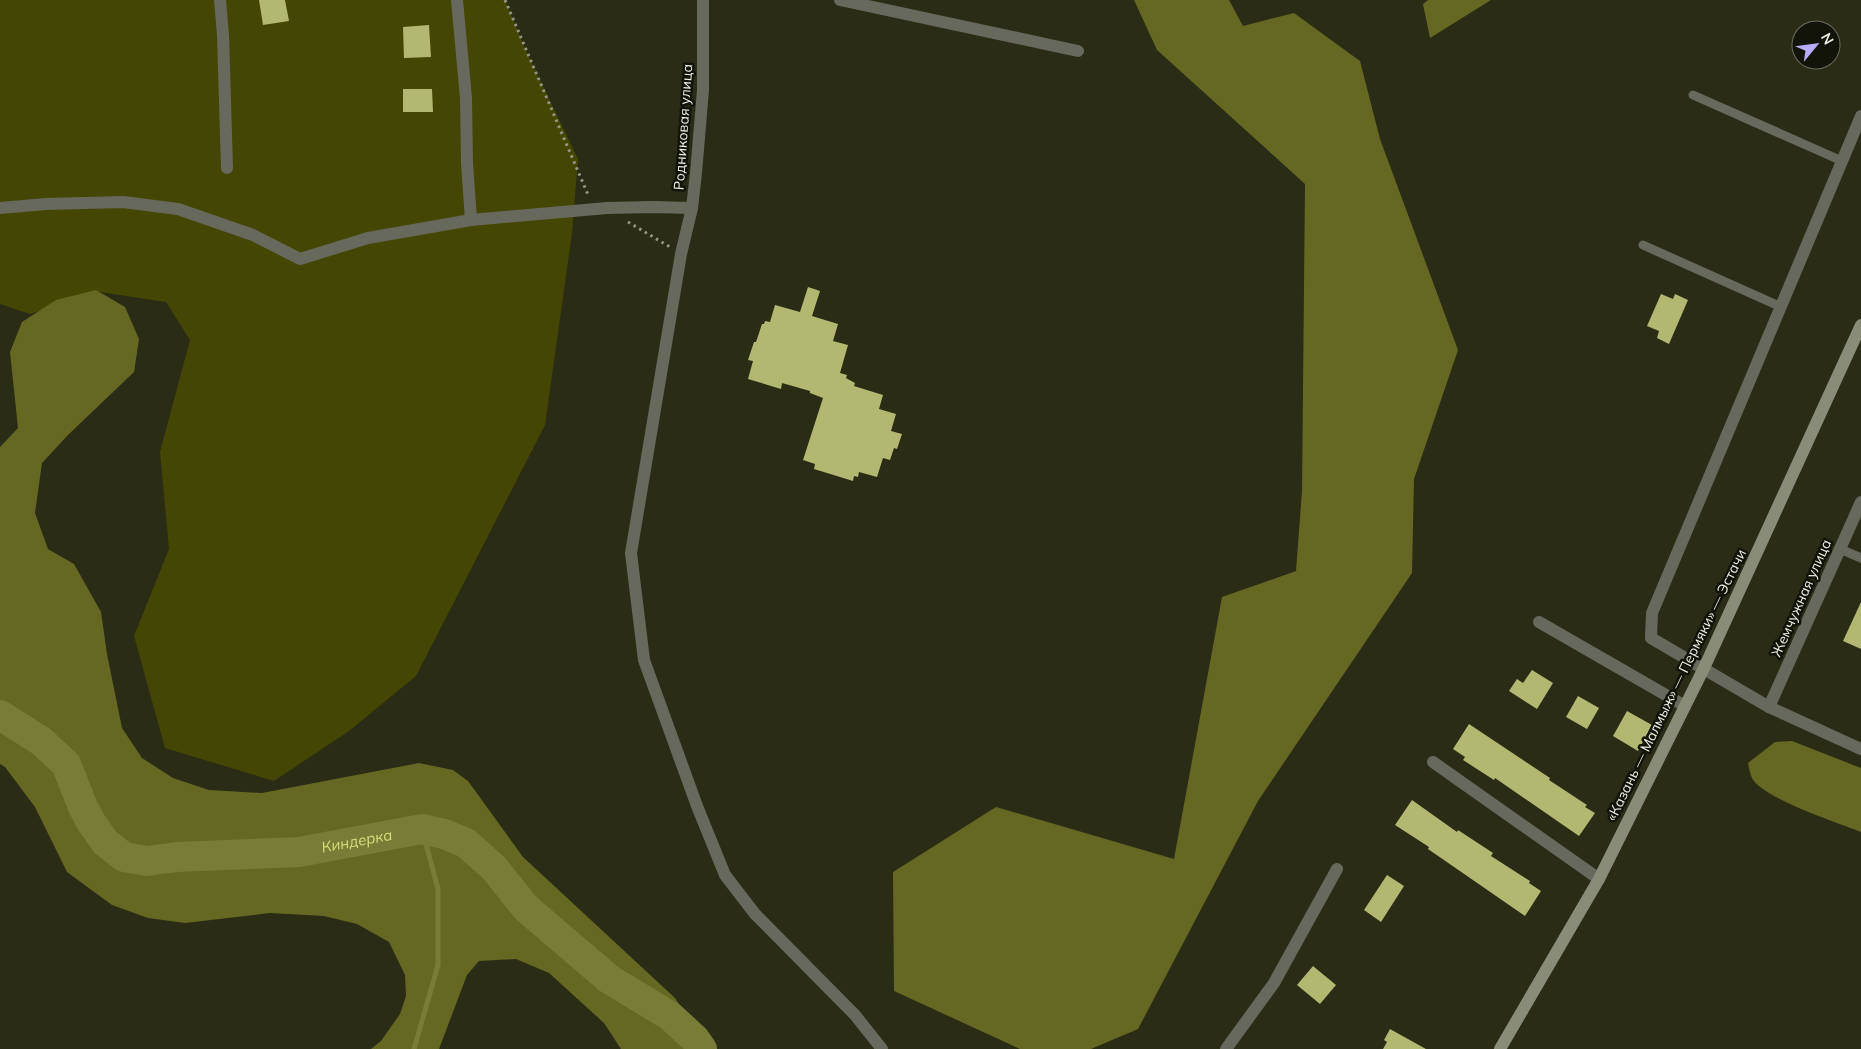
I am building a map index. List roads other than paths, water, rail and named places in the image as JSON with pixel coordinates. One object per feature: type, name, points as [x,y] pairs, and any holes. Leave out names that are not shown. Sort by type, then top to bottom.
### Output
[{"type":"street","points":[[220,0],[224,35],[227,168]]},
{"type":"street","points":[[457,0],[466,98],[467,163],[471,220]]},
{"type":"street","name":"Родниковая улица","points":[[703,0],[704,90],[692,208],[681,254],[631,553],[644,660],[697,806],[725,875],[755,914],[855,1015],[882,1049]]},
{"type":"street","points":[[840,0],[1078,51]]},
{"type":"street","points":[[1861,116],[1652,613],[1651,638],[1769,707],[1861,749]]},
{"type":"street","points":[[0,208],[46,204],[123,202],[178,209],[253,235],[300,259],[368,238],[471,220],[607,208],[692,208]]},
{"type":"street","name":"«Казань — Малмыж» — Пермяки» — Эстачи","points":[[1500,1049],[1599,879],[1704,668],[1861,325]]},
{"type":"street","name":"Жемчужная улица","points":[[1769,707],[1861,502]]},
{"type":"street","points":[[1539,622],[1685,706]]},
{"type":"street","points":[[1433,762],[1599,879]]},
{"type":"street","points":[[1226,1049],[1274,983],[1337,870]]},
{"type":"lane","points":[[1693,95],[1842,161]]},
{"type":"lane","points":[[1643,245],[1781,306]]},
{"type":"lane","points":[[1840,549],[1861,558]]},
{"type":"waterway","name":"Киндерка","points":[[0,715],[41,741],[66,764],[91,822],[105,842],[124,857],[147,861],[177,857],[299,852],[422,829],[444,834],[466,843],[494,868],[526,908],[609,979],[670,1016],[695,1039],[702,1049]]},
{"type":"waterway","points":[[414,1049],[438,965],[438,889],[422,829]]}]
